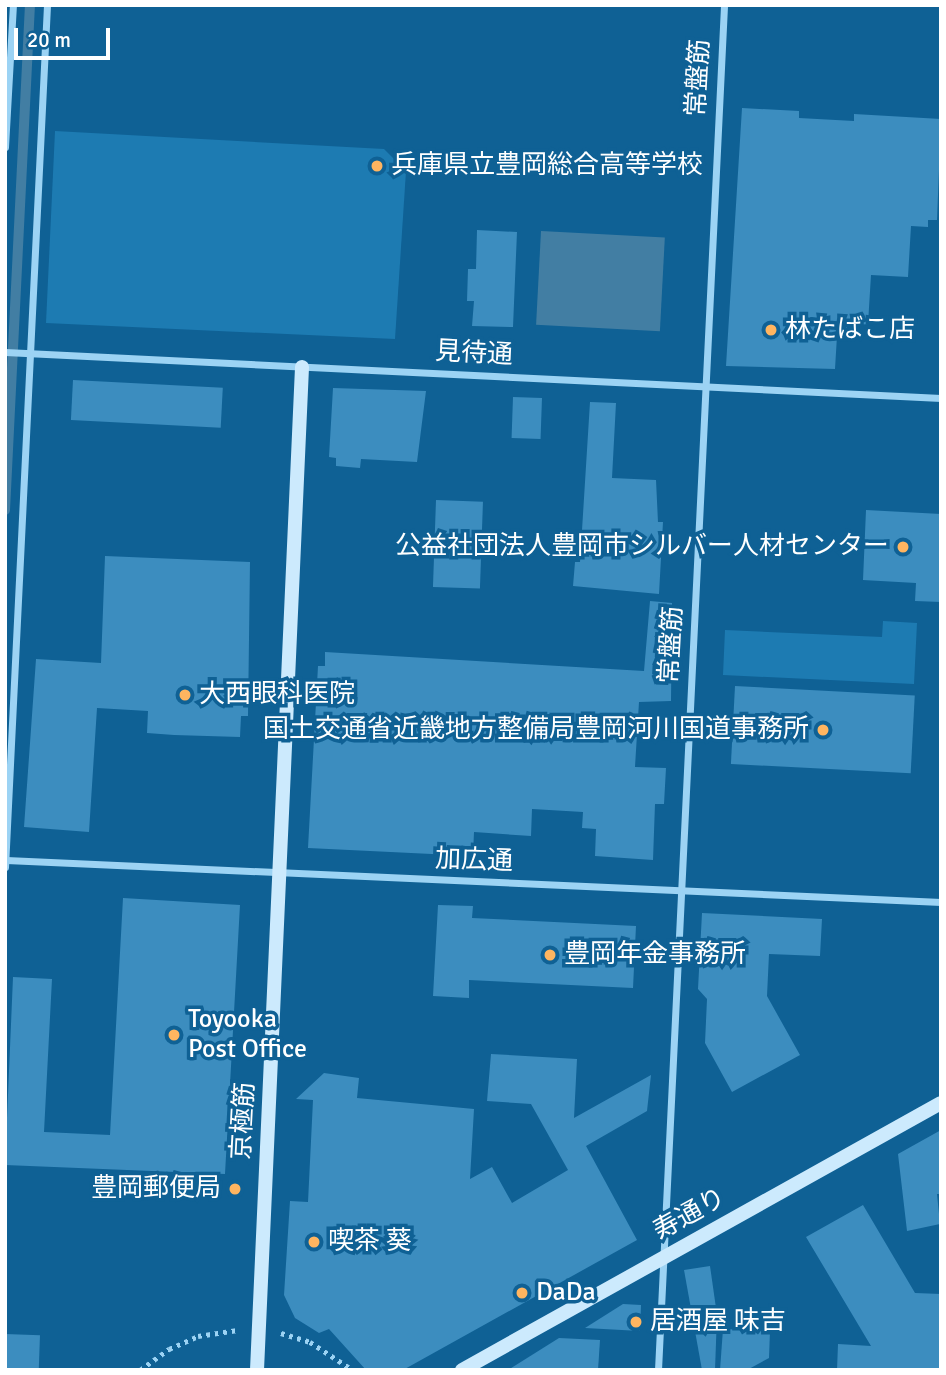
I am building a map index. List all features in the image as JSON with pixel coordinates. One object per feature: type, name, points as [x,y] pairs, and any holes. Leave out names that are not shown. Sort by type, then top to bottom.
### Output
[{"type":"street","points":[[5,147],[13,5]]},
{"type":"street","points":[[5,867],[47,5]]},
{"type":"street","name":"常盤筋","points":[[658,1370],[724,5]]},
{"type":"street","name":"見待通","points":[[5,352],[941,398]]},
{"type":"street","name":"京極筋","points":[[257,1370],[302,367]]},
{"type":"street","name":"加広通","points":[[6,860],[941,902]]},
{"type":"street","name":"寿通り","points":[[462,1370],[941,1102]]},
{"type":"shaded area","points":[[55,131],[384,149],[406,171],[395,339],[46,323]]},
{"type":"shaded area","points":[[541,231],[665,237],[660,331],[536,325]]},
{"type":"shaded area","points":[[883,621],[917,623],[914,684],[723,675],[725,630],[882,637]]},
{"type":"building","points":[[742,108],[799,111],[799,118],[854,121],[854,114],[941,119],[937,220],[928,220],[928,227],[911,226],[908,277],[871,275],[868,324],[847,326],[846,337],[837,336],[835,369],[726,366]]},
{"type":"building","points":[[477,230],[517,232],[513,327],[472,326],[474,301],[467,301],[468,269],[476,269]]},
{"type":"building","points":[[73,380],[223,388],[221,428],[71,420]]},
{"type":"building","points":[[333,388],[426,391],[417,462],[361,459],[360,468],[336,466],[336,458],[329,457]]},
{"type":"building","points":[[513,397],[542,398],[541,439],[512,438]]},
{"type":"building","points":[[590,402],[616,403],[612,478],[656,480],[658,522],[663,522],[659,594],[573,586],[575,562],[580,562]]},
{"type":"building","points":[[436,500],[483,502],[480,589],[433,587]]},
{"type":"building","name":"公益社団法人豊岡市シルバー人材センター","points":[[866,510],[941,514],[941,602],[915,601],[916,583],[863,580]]},
{"type":"building","points":[[105,556],[250,562],[248,716],[241,716],[240,737],[174,735],[147,733],[148,711],[97,708],[89,832],[24,827],[36,659],[101,663]]},
{"type":"building","points":[[650,601],[672,603],[671,701],[639,702],[635,767],[666,768],[664,804],[655,804],[653,860],[595,856],[596,829],[582,828],[583,812],[532,809],[531,836],[474,832],[473,856],[308,848],[318,666],[325,666],[325,652],[644,671]]},
{"type":"building","name":"国土交通省近畿地方整備局豊岡河川国道事務所","points":[[735,686],[915,695],[911,773],[731,764]]},
{"type":"building","points":[[123,898],[240,905],[225,1174],[5,1165],[13,977],[52,979],[44,1132],[110,1135]]},
{"type":"building","points":[[438,905],[473,906],[472,918],[636,926],[633,988],[469,980],[469,998],[433,996]]},
{"type":"building","points":[[702,913],[822,919],[820,956],[769,954],[767,996],[800,1055],[732,1092],[705,1043],[707,999],[698,989]]},
{"type":"building","points":[[491,1054],[577,1059],[574,1118],[651,1075],[647,1111],[586,1146],[637,1240],[403,1370],[366,1370],[329,1329],[319,1333],[295,1318],[284,1295],[290,1201],[308,1202],[313,1100],[296,1099],[324,1073],[359,1078],[357,1098],[474,1109],[470,1179],[492,1167],[512,1203],[568,1170],[531,1104],[487,1101]]},
{"type":"building","points":[[941,1130],[941,1194],[937,1194],[940,1224],[907,1231],[898,1154]]},
{"type":"building","points":[[863,1205],[915,1293],[941,1294],[941,1370],[837,1370],[838,1344],[871,1346],[806,1237]]},
{"type":"building","points":[[710,1266],[717,1315],[715,1370],[702,1370],[684,1270]]},
{"type":"building","points":[[623,1304],[641,1305],[640,1331],[585,1328]]},
{"type":"building","points":[[723,1329],[770,1331],[769,1358],[747,1370],[720,1370]]},
{"type":"building","points":[[5,1334],[40,1335],[39,1370],[5,1370]]},
{"type":"building","points":[[559,1338],[600,1340],[598,1370],[508,1370]]},
{"type":"waterway","points":[[5,510],[30,5]]},
{"type":"place","name":"兵庫県立豊岡総合高等学校","points":[[377,166]]},
{"type":"place","name":"林たばこ店","points":[[771,330]]},
{"type":"place","name":"公益社団法人豊岡市シルバー人材センター","points":[[903,547]]},
{"type":"place","name":"大西眼科医院","points":[[185,695]]},
{"type":"place","name":"国土交通省近畿地方整備局豊岡河川国道事務所","points":[[823,730]]},
{"type":"place","name":"豊岡年金事務所","points":[[550,955]]},
{"type":"place","name":"Toyooka Post Office","points":[[174,1035]]},
{"type":"place","name":"豊岡郵便局","points":[[235,1189]]},
{"type":"place","name":"喫茶 葵","points":[[314,1242]]},
{"type":"place","name":"DaDa","points":[[522,1293]]},
{"type":"place","name":"居酒屋 味吉","points":[[636,1322]]}]
